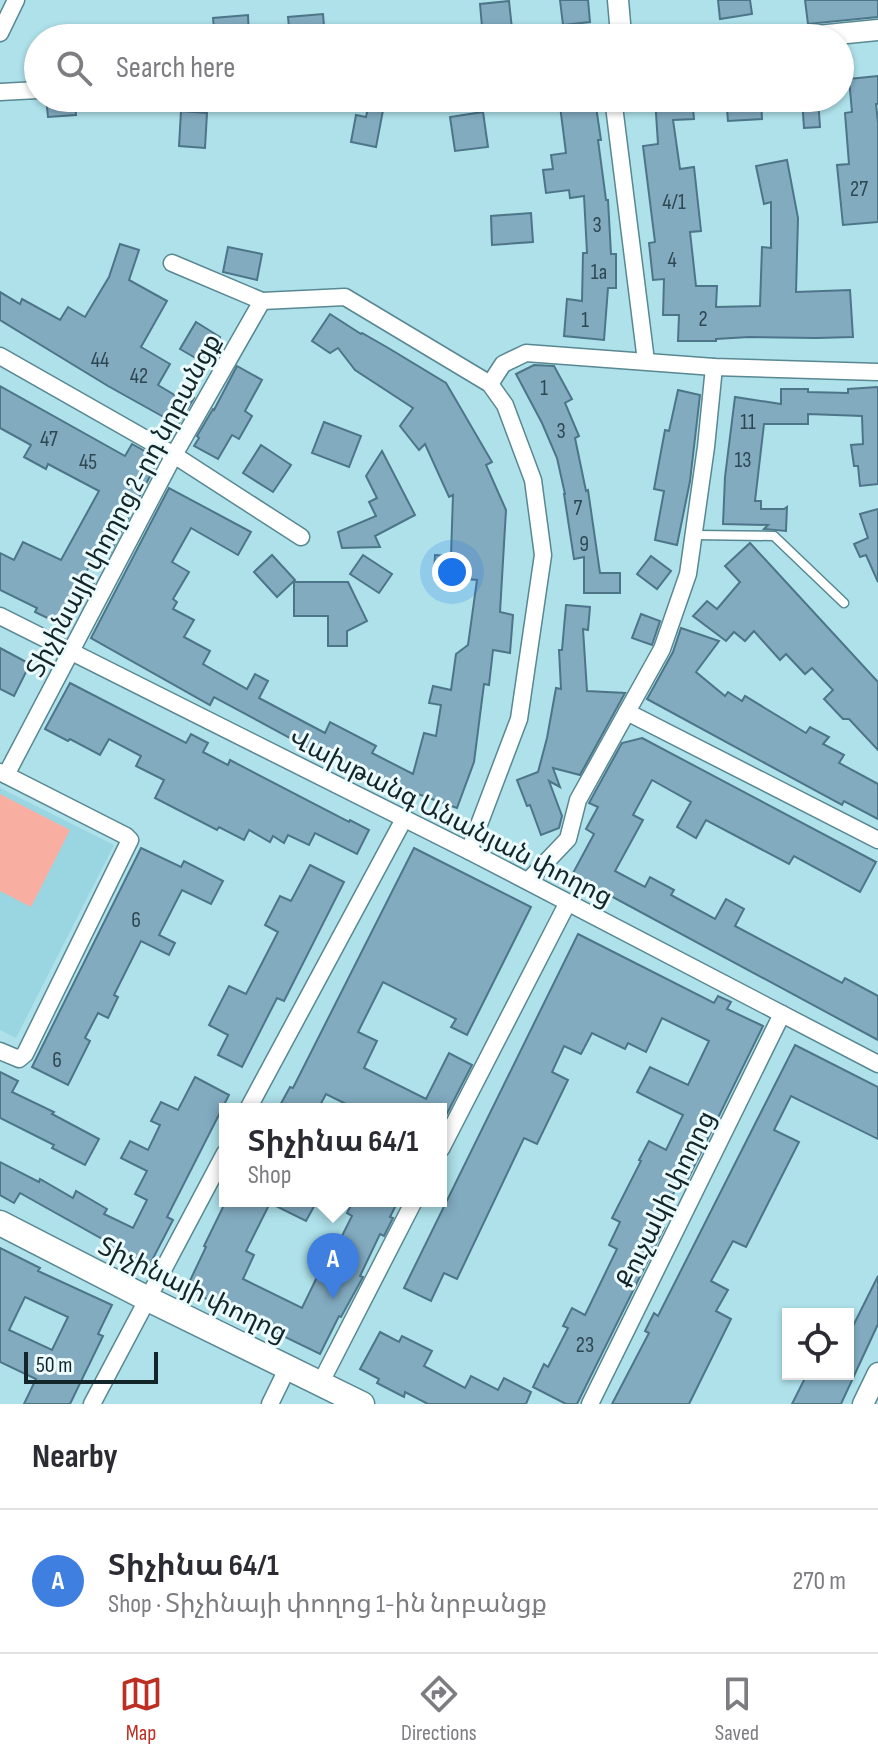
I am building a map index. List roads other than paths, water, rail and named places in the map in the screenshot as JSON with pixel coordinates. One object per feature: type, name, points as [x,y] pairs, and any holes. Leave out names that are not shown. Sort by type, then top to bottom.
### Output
[{"type":"main road","name":"Տիչինայի փողոց","points":[[0,1223],[362,1404]]},
{"type":"street","points":[[0,33],[16,0]]},
{"type":"street","points":[[618,0],[619,24]]},
{"type":"street","points":[[854,32],[878,30]]},
{"type":"street","points":[[0,92],[24,91]]},
{"type":"street","points":[[615,112],[646,361]]},
{"type":"street","points":[[172,263],[262,301],[345,297],[490,384],[505,405],[533,480],[543,555],[519,719],[469,851]]},
{"type":"street","name":"Տիչինայի փողոց 2-րդ նրբանցք","points":[[0,1051],[19,1059],[25,1054],[130,840],[3,774],[72,651],[174,455],[262,301]]},
{"type":"street","points":[[490,384],[503,364],[526,353],[714,367],[878,372]]},
{"type":"street","points":[[0,356],[174,455],[301,537]]},
{"type":"street","points":[[528,881],[568,839],[578,800],[662,649],[688,574],[714,367]]},
{"type":"street","name":"Վախթանգ Անանյան փողոց","points":[[0,616],[528,881],[878,1064]]},
{"type":"street","points":[[627,712],[878,840]]},
{"type":"street","points":[[251,1103],[404,819]]},
{"type":"street","points":[[447,1137],[567,904]]},
{"type":"street","name":"Քուչակի փողոց","points":[[590,1404],[782,1014]]},
{"type":"street","points":[[92,1404],[219,1164]]},
{"type":"street","points":[[320,1384],[411,1207]]},
{"type":"street","points":[[270,1404],[288,1367]]},
{"type":"street","points":[[863,1404],[878,1373]]},
{"type":"lane","points":[[693,535],[774,536],[844,603]]},
{"type":"place","name":"Տիչինա 64/1","points":[[333,1299]]}]
